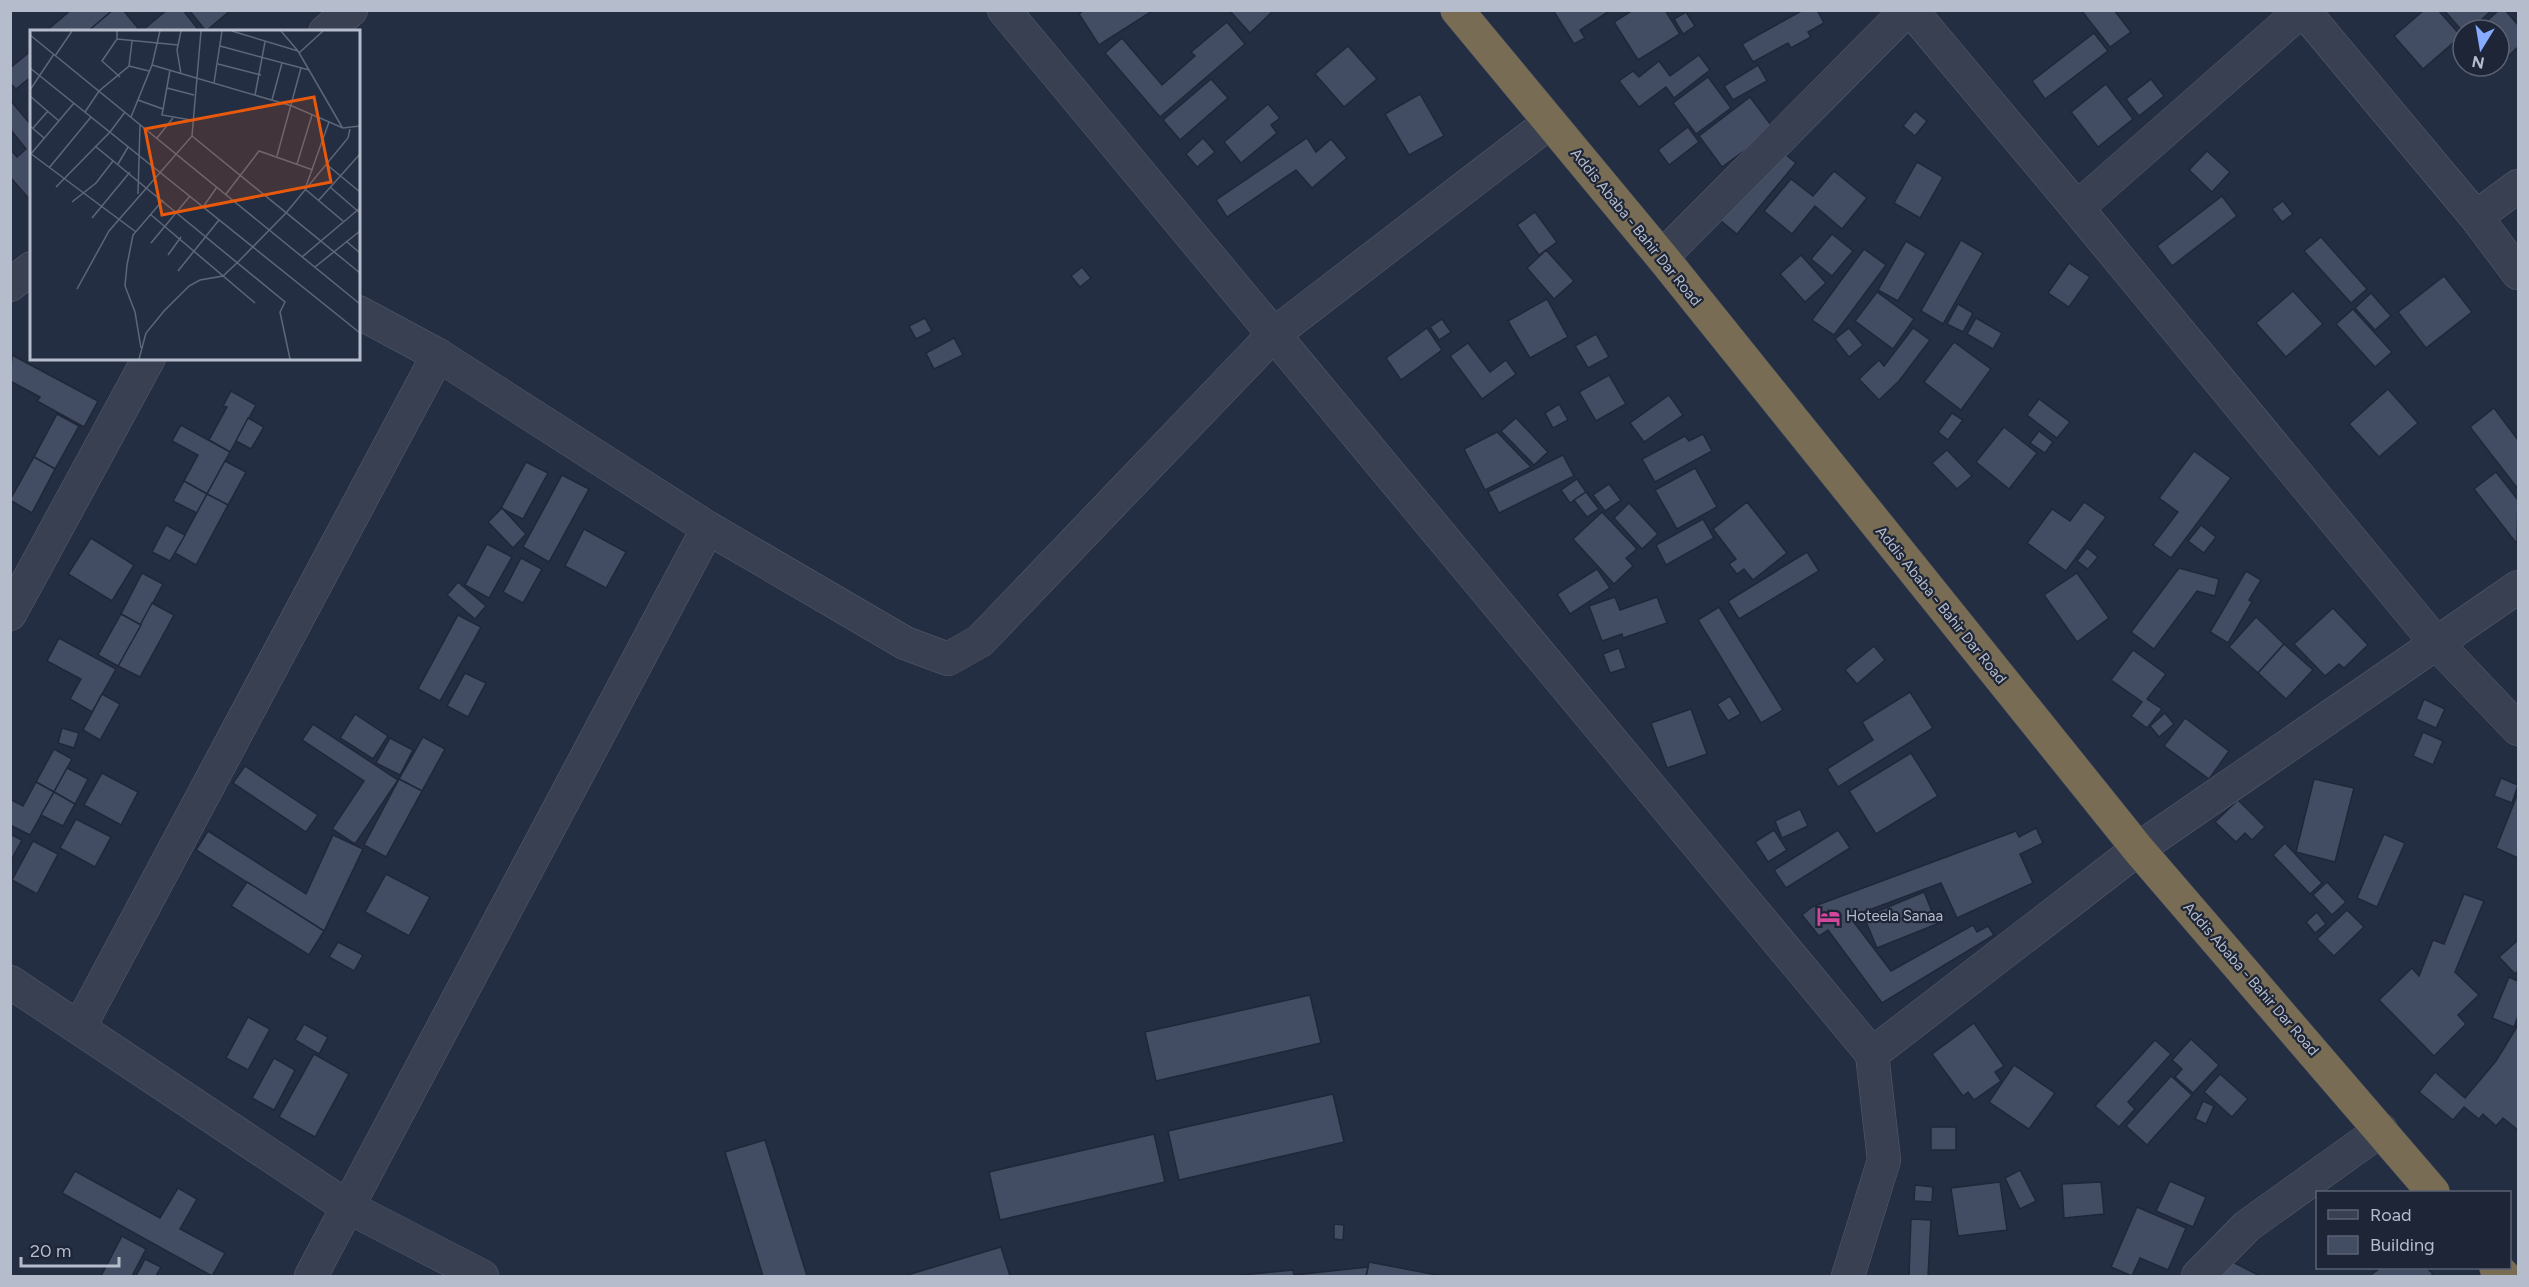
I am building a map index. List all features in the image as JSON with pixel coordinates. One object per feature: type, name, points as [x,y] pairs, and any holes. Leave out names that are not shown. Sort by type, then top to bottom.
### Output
[{"type":"highway","name":"Addis Ababa - Bahir Dar Road","points":[[1457,10],[1662,256],[2138,849],[2432,1191]]},
{"type":"street","points":[[327,30],[351,10]]},
{"type":"street","points":[[357,30],[371,10]]},
{"type":"street","points":[[1004,10],[1872,1054],[1884,1160],[1848,1276]]},
{"type":"street","points":[[1662,256],[1909,10],[2077,208],[2437,644],[2518,729]]},
{"type":"street","points":[[2077,208],[2302,10],[2476,217],[2518,273]]},
{"type":"street","points":[[360,313],[438,355],[708,528],[905,643],[948,659],[980,641],[1274,334],[1550,122]]},
{"type":"street","points":[[2476,217],[2518,186]]},
{"type":"street","points":[[79,1028],[438,355]]},
{"type":"street","points":[[10,614],[148,360]]},
{"type":"street","points":[[311,1276],[346,1206],[708,528]]},
{"type":"street","points":[[1872,1054],[2138,849],[2518,587]]},
{"type":"street","points":[[10,982],[346,1206],[482,1276]]},
{"type":"street","points":[[2198,1276],[2247,1226],[2381,1130]]},
{"type":"building","points":[[71,10],[113,10],[89,30],[47,30]]},
{"type":"building","points":[[113,10],[123,10],[138,28],[136,30],[89,30]]},
{"type":"building","points":[[167,10],[183,10],[198,30],[144,30]]},
{"type":"building","points":[[189,10],[231,10],[207,30]]},
{"type":"building","points":[[1084,10],[1154,10],[1099,45],[1079,14]]},
{"type":"building","points":[[1229,10],[1274,10],[1250,33]]},
{"type":"building","points":[[1553,10],[1611,10],[1580,30],[1585,38],[1574,44]]},
{"type":"building","points":[[1633,10],[1665,10],[1680,34],[1638,60],[1614,22]]},
{"type":"building","points":[[1803,10],[1817,10],[1824,23],[1808,32],[1811,37],[1791,48],[1788,43],[1753,62],[1742,44]]},
{"type":"building","points":[[2081,10],[2114,10],[2131,32],[2110,47]]},
{"type":"building","points":[[2424,10],[2438,10],[2451,25],[2451,45],[2423,69],[2394,36]]},
{"type":"building","points":[[2444,10],[2492,10],[2483,18],[2451,18]]},
{"type":"building","points":[[2499,10],[2505,10],[2518,25],[2518,47],[2511,54],[2511,18],[2490,18]]},
{"type":"building","points":[[1686,12],[1695,26],[1683,34],[1674,19]]},
{"type":"building","points":[[1227,22],[1245,44],[1160,117],[1105,53],[1122,38],[1162,85],[1195,56],[1191,52]]},
{"type":"building","points":[[2094,33],[2108,51],[2045,99],[2032,81]]},
{"type":"building","points":[[1348,46],[1377,79],[1344,107],[1315,74]]},
{"type":"building","points":[[30,52],[30,78],[16,89],[10,83],[10,68]]},
{"type":"building","points":[[1699,55],[1710,70],[1674,98],[1666,87],[1639,107],[1619,81],[1633,71],[1639,77],[1659,61],[1670,76]]},
{"type":"building","points":[[1758,65],[1767,81],[1733,100],[1724,86]]},
{"type":"building","points":[[1708,77],[1731,108],[1696,134],[1673,103]]},
{"type":"building","points":[[1211,79],[1228,98],[1180,140],[1163,120]]},
{"type":"building","points":[[2151,79],[2164,96],[2139,116],[2126,99]]},
{"type":"building","points":[[2106,84],[2133,119],[2098,147],[2071,112]]},
{"type":"building","points":[[1420,94],[1444,136],[1409,155],[1385,114]]},
{"type":"building","points":[[1750,97],[1774,129],[1722,167],[1699,136]]},
{"type":"building","points":[[10,100],[30,124],[30,200],[10,177],[10,149],[17,157],[26,149],[10,129]]},
{"type":"building","points":[[1268,104],[1280,118],[1271,125],[1277,133],[1241,163],[1224,142]]},
{"type":"building","points":[[1915,111],[1927,121],[1915,136],[1903,126]]},
{"type":"building","points":[[1688,127],[1699,142],[1669,165],[1658,150]]},
{"type":"building","points":[[1203,138],[1215,152],[1197,167],[1186,154]]},
{"type":"building","points":[[1307,138],[1316,152],[1331,139],[1347,158],[1312,188],[1296,170],[1227,217],[1216,200]]},
{"type":"building","points":[[1780,150],[1796,163],[1737,234],[1721,221]]},
{"type":"building","points":[[2207,151],[2230,172],[2212,192],[2189,170]]},
{"type":"building","points":[[1917,162],[1943,177],[1920,218],[1894,203]]},
{"type":"building","points":[[1834,171],[1867,198],[1842,229],[1815,206],[1792,234],[1764,211],[1791,179],[1813,196]]},
{"type":"building","points":[[2222,196],[2237,216],[2172,266],[2157,246]]},
{"type":"building","points":[[2283,201],[2293,214],[2282,222],[2272,209]]},
{"type":"building","points":[[1535,212],[1557,242],[1539,255],[1517,225]]},
{"type":"building","points":[[1832,234],[1853,251],[1832,276],[1811,259]]},
{"type":"building","points":[[2321,237],[2367,289],[2351,303],[2304,251]]},
{"type":"building","points":[[1961,240],[1983,253],[1943,324],[1921,311]]},
{"type":"building","points":[[1906,241],[1926,253],[1898,301],[1878,290]]},
{"type":"building","points":[[1864,249],[1886,265],[1834,335],[1812,320]]},
{"type":"building","points":[[1546,250],[1574,281],[1554,299],[1527,268]]},
{"type":"building","points":[[1801,255],[1826,283],[1805,302],[1780,274]]},
{"type":"building","points":[[2069,263],[2090,277],[2069,307],[2048,293]]},
{"type":"building","points":[[1082,267],[1091,278],[1080,287],[1071,276]]},
{"type":"building","points":[[2444,276],[2472,312],[2426,348],[2398,312]]},
{"type":"building","points":[[2293,291],[2323,324],[2286,357],[2256,323]]},
{"type":"building","points":[[1877,292],[1914,319],[1893,349],[1855,321]]},
{"type":"building","points":[[2371,293],[2391,316],[2375,330],[2355,308]]},
{"type":"building","points":[[1547,299],[1568,337],[1530,358],[1508,321]]},
{"type":"building","points":[[1958,304],[1973,313],[1963,332],[1947,324]]},
{"type":"building","points":[[2353,309],[2392,352],[2375,367],[2336,324]]},
{"type":"building","points":[[925,318],[932,331],[916,339],[909,326]]},
{"type":"building","points":[[1976,318],[2002,333],[1993,349],[1967,334]]},
{"type":"building","points":[[1442,319],[1451,332],[1439,340],[1430,327]]},
{"type":"building","points":[[1427,328],[1442,350],[1401,380],[1386,358]]},
{"type":"building","points":[[1849,328],[1863,345],[1849,357],[1835,339]]},
{"type":"building","points":[[1913,328],[1930,340],[1899,381],[1879,400],[1859,379],[1879,360],[1884,366]]},
{"type":"building","points":[[1596,334],[1609,357],[1588,368],[1575,346]]},
{"type":"building","points":[[954,338],[963,355],[934,369],[926,353]]},
{"type":"building","points":[[1954,342],[1991,369],[1961,410],[1924,382]]},
{"type":"building","points":[[1468,343],[1490,372],[1506,360],[1516,374],[1482,399],[1450,356]]},
{"type":"building","points":[[12,355],[98,401],[84,427],[37,401],[40,397],[10,381]]},
{"type":"building","points":[[1609,375],[1626,404],[1596,421],[1579,392]]},
{"type":"building","points":[[2388,389],[2418,423],[2379,457],[2349,424]]},
{"type":"building","points":[[231,391],[256,405],[230,452],[209,440],[227,407],[223,406]]},
{"type":"building","points":[[1669,395],[1683,415],[1644,442],[1630,423]]},
{"type":"building","points":[[2039,399],[2070,422],[2057,438],[2027,415]]},
{"type":"building","points":[[1559,404],[1568,420],[1553,428],[1545,413]]},
{"type":"building","points":[[2494,408],[2518,440],[2518,489],[2470,427]]},
{"type":"building","points":[[1952,413],[1963,420],[1948,440],[1938,432]]},
{"type":"building","points":[[57,414],[79,426],[55,469],[34,457]]},
{"type":"building","points":[[248,418],[264,427],[251,449],[236,441]]},
{"type":"building","points":[[1516,418],[1548,452],[1534,465],[1501,431]]},
{"type":"building","points":[[181,425],[230,452],[207,494],[184,481],[198,455],[172,441]]},
{"type":"building","points":[[2004,427],[2037,453],[2009,489],[1976,462]]},
{"type":"building","points":[[2039,431],[2053,442],[2045,453],[2030,443]]},
{"type":"building","points":[[1497,432],[1531,467],[1485,490],[1464,449]]},
{"type":"building","points":[[1703,434],[1712,451],[1655,482],[1642,459],[1685,436],[1689,441]]},
{"type":"building","points":[[1947,450],[1972,476],[1957,489],[1932,463]]},
{"type":"building","points":[[2194,451],[2231,478],[2171,558],[2153,545],[2178,512],[2159,498]]},
{"type":"building","points":[[1563,455],[1574,476],[1499,513],[1488,492]]},
{"type":"building","points":[[34,457],[55,469],[32,513],[10,500]]},
{"type":"building","points":[[225,461],[246,472],[228,505],[207,494]]},
{"type":"building","points":[[526,462],[548,473],[523,519],[501,508]]},
{"type":"building","points":[[1695,468],[1717,507],[1677,529],[1655,490]]},
{"type":"building","points":[[2496,472],[2518,500],[2517,544],[2474,489]]},
{"type":"building","points":[[562,475],[589,489],[549,562],[523,547]]},
{"type":"building","points":[[1577,479],[1586,492],[1570,503],[1561,490]]},
{"type":"building","points":[[184,481],[207,494],[197,513],[173,501]]},
{"type":"building","points":[[1609,484],[1621,500],[1605,511],[1593,495]]},
{"type":"building","points":[[1586,492],[1599,509],[1587,517],[1574,500]]},
{"type":"building","points":[[207,494],[228,505],[196,565],[175,553]]},
{"type":"building","points":[[1747,502],[1787,553],[1753,580],[1744,569],[1737,574],[1729,564],[1736,559],[1713,529]]},
{"type":"building","points":[[2084,502],[2106,517],[2066,571],[2027,543],[2052,509],[2070,521]]},
{"type":"building","points":[[1629,503],[1658,534],[1642,549],[1614,518]]},
{"type":"building","points":[[502,508],[526,534],[513,548],[488,522]]},
{"type":"building","points":[[1602,512],[1637,549],[1626,558],[1633,566],[1614,584],[1573,539]]},
{"type":"building","points":[[1703,519],[1714,538],[1666,565],[1656,545]]},
{"type":"building","points":[[166,525],[185,535],[170,561],[152,552]]},
{"type":"building","points":[[2201,525],[2216,537],[2204,553],[2188,541]]},
{"type":"building","points":[[584,529],[626,552],[606,588],[565,566]]},
{"type":"building","points":[[91,538],[134,565],[112,601],[68,574]]},
{"type":"building","points":[[487,544],[512,557],[489,598],[465,585]]},
{"type":"building","points":[[2087,548],[2098,557],[2088,569],[2077,561]]},
{"type":"building","points":[[1807,552],[1819,571],[1739,619],[1728,601]]},
{"type":"building","points":[[521,558],[542,569],[523,603],[503,592]]},
{"type":"building","points":[[2179,568],[2219,579],[2215,596],[2197,591],[2154,649],[2131,632]]},
{"type":"building","points":[[1597,569],[1610,588],[1570,614],[1557,594]]},
{"type":"building","points":[[2246,571],[2261,580],[2249,600],[2252,602],[2228,643],[2210,632]]},
{"type":"building","points":[[142,573],[163,584],[141,625],[121,614]]},
{"type":"building","points":[[2077,573],[2109,618],[2077,642],[2044,595]]},
{"type":"building","points":[[458,582],[486,606],[475,619],[447,595]]},
{"type":"building","points":[[1615,597],[1620,610],[1657,597],[1667,623],[1623,638],[1622,634],[1602,641],[1589,606]]},
{"type":"building","points":[[152,603],[174,615],[140,677],[118,666]]},
{"type":"building","points":[[1719,607],[1783,710],[1761,723],[1698,620]]},
{"type":"building","points":[[2333,608],[2368,645],[2344,668],[2339,664],[2325,676],[2294,644]]},
{"type":"building","points":[[121,614],[141,625],[118,666],[98,655]]},
{"type":"building","points":[[458,615],[481,627],[440,701],[418,689]]},
{"type":"building","points":[[2256,617],[2284,644],[2258,673],[2229,647]]},
{"type":"building","points":[[59,638],[116,669],[92,712],[70,699],[81,679],[47,661]]},
{"type":"building","points":[[2284,644],[2313,670],[2286,699],[2258,673]]},
{"type":"building","points":[[1874,646],[1885,660],[1857,684],[1845,670]]},
{"type":"building","points":[[1619,648],[1626,668],[1610,673],[1603,654]]},
{"type":"building","points":[[2133,650],[2166,674],[2147,699],[2162,709],[2147,728],[2131,716],[2142,702],[2111,680]]},
{"type":"building","points":[[465,673],[486,683],[468,717],[447,706]]},
{"type":"building","points":[[1910,692],[1933,728],[1838,787],[1827,769],[1873,740],[1862,722]]},
{"type":"building","points":[[102,694],[120,704],[100,740],[83,730]]},
{"type":"building","points":[[1730,696],[1741,714],[1728,721],[1717,704]]},
{"type":"building","points":[[2424,699],[2445,709],[2436,728],[2416,719]]},
{"type":"building","points":[[1691,709],[1707,754],[1667,768],[1651,723]]},
{"type":"building","points":[[2165,713],[2174,724],[2159,737],[2150,726]]},
{"type":"building","points":[[355,714],[388,736],[373,759],[340,738]]},
{"type":"building","points":[[2185,718],[2229,751],[2209,779],[2164,746]]},
{"type":"building","points":[[313,724],[398,780],[355,844],[332,829],[364,781],[302,740]]},
{"type":"building","points":[[62,728],[79,733],[74,748],[58,743]]},
{"type":"building","points":[[2423,732],[2443,741],[2433,765],[2413,756]]},
{"type":"building","points":[[423,737],[445,749],[422,791],[399,779]]},
{"type":"building","points":[[390,738],[413,750],[400,775],[376,763]]},
{"type":"building","points":[[54,749],[72,759],[54,792],[36,782]]},
{"type":"building","points":[[1911,753],[1938,796],[1876,834],[1849,791]]},
{"type":"building","points":[[245,766],[318,815],[306,832],[233,783]]},
{"type":"building","points":[[67,768],[88,779],[75,804],[54,792]]},
{"type":"building","points":[[102,773],[138,792],[121,825],[84,805]]},
{"type":"building","points":[[2501,778],[2518,785],[2512,803],[2494,796]]},
{"type":"building","points":[[399,779],[422,791],[386,857],[364,845]]},
{"type":"building","points":[[2314,779],[2354,788],[2335,862],[2296,852]]},
{"type":"building","points":[[36,782],[54,792],[30,835],[10,825],[10,799],[23,806]]},
{"type":"building","points":[[54,792],[75,804],[63,826],[41,815]]},
{"type":"building","points":[[2518,793],[2518,858],[2496,848]]},
{"type":"building","points":[[2238,800],[2265,827],[2252,840],[2245,833],[2236,842],[2215,822]]},
{"type":"building","points":[[1800,809],[1808,826],[1782,838],[1775,821]]},
{"type":"building","points":[[76,819],[111,837],[95,867],[60,848]]},
{"type":"building","name":"Hoteela Sanaa","points":[[2036,828],[2043,843],[2020,854],[2033,883],[1957,918],[1941,883],[1850,917],[1891,971],[1973,925],[1977,932],[1988,926],[1994,935],[1882,1003],[1828,930],[1819,936],[1802,915],[1812,907],[2016,831],[2019,837]]},
{"type":"building","points":[[1774,830],[1787,850],[1768,862],[1755,842]]},
{"type":"building","points":[[1838,830],[1850,848],[1786,888],[1774,870]]},
{"type":"building","points":[[208,831],[306,894],[333,835],[363,849],[324,931],[196,850]]},
{"type":"building","points":[[10,834],[22,840],[10,862]]},
{"type":"building","points":[[2384,834],[2405,843],[2377,907],[2357,898]]},
{"type":"building","points":[[33,841],[58,854],[37,894],[12,880]]},
{"type":"building","points":[[2285,843],[2322,883],[2310,894],[2273,855]]},
{"type":"building","points":[[386,874],[430,897],[409,936],[365,912]]},
{"type":"building","points":[[247,882],[324,931],[309,955],[231,906]]},
{"type":"building","points":[[2327,882],[2346,902],[2332,915],[2313,895]]},
{"type":"building","points":[[1924,892],[1937,924],[1877,948],[1864,917]]},
{"type":"building","points":[[2464,894],[2484,901],[2455,972],[2479,995],[2458,1015],[2466,1024],[2434,1056],[2379,1000],[2412,968],[2419,976],[2433,940],[2444,944]]},
{"type":"building","points":[[2347,910],[2364,927],[2334,956],[2317,939]]},
{"type":"building","points":[[2317,912],[2326,924],[2315,933],[2306,922]]},
{"type":"building","points":[[2518,940],[2518,971],[2515,974],[2499,957]]},
{"type":"building","points":[[338,942],[363,955],[354,971],[329,957]]},
{"type":"building","points":[[2509,977],[2518,981],[2518,1016],[2514,1027],[2492,1018]]},
{"type":"building","points":[[1310,995],[1321,1043],[1156,1081],[1145,1032]]},
{"type":"building","points":[[248,1017],[270,1029],[248,1070],[226,1058]]},
{"type":"building","points":[[1974,1023],[2004,1066],[1995,1072],[2001,1081],[1974,1100],[1968,1092],[1963,1096],[1932,1054]]},
{"type":"building","points":[[304,1024],[328,1037],[319,1054],[295,1040]]},
{"type":"building","points":[[2518,1025],[2518,1130],[2503,1118],[2496,1126],[2483,1114],[2479,1119],[2464,1107],[2453,1120],[2419,1092],[2435,1072],[2465,1098],[2496,1061]]},
{"type":"building","points":[[2191,1039],[2219,1065],[2193,1093],[2175,1077],[2182,1069],[2172,1060]]},
{"type":"building","points":[[2155,1040],[2171,1054],[2128,1102],[2135,1109],[2119,1127],[2095,1106]]},
{"type":"building","points":[[314,1054],[349,1074],[315,1137],[279,1117]]},
{"type":"building","points":[[274,1058],[295,1070],[274,1110],[252,1098]]},
{"type":"building","points":[[2014,1065],[2055,1093],[2029,1129],[1989,1102]]},
{"type":"building","points":[[2220,1074],[2248,1099],[2232,1117],[2204,1092]]},
{"type":"building","points":[[2171,1076],[2192,1095],[2147,1145],[2126,1126]]},
{"type":"building","points":[[1333,1094],[1344,1142],[1179,1180],[1168,1131]]},
{"type":"building","points":[[2203,1101],[2214,1106],[2206,1124],[2195,1119]]},
{"type":"building","points":[[1931,1127],[1956,1127],[1956,1150],[1931,1150]]},
{"type":"building","points":[[1154,1134],[1165,1182],[1000,1220],[989,1172]]},
{"type":"building","points":[[765,1140],[807,1276],[763,1276],[725,1152]]},
{"type":"building","points":[[2020,1170],[2036,1201],[2020,1209],[2005,1178]]},
{"type":"building","points":[[75,1171],[160,1218],[178,1188],[197,1199],[180,1229],[225,1253],[212,1276],[62,1193]]},
{"type":"building","points":[[2170,1181],[2206,1197],[2193,1227],[2156,1211]]},
{"type":"building","points":[[2000,1182],[2007,1230],[1958,1236],[1951,1188]]},
{"type":"building","points":[[2101,1182],[2104,1214],[2064,1218],[2062,1184]]},
{"type":"building","points":[[1915,1185],[1933,1187],[1932,1202],[1914,1201]]},
{"type":"building","points":[[2137,1207],[2186,1228],[2168,1270],[2140,1258],[2132,1276],[2111,1267]]},
{"type":"building","points":[[1911,1219],[1931,1220],[1928,1276],[1909,1276]]},
{"type":"building","points":[[1334,1224],[1344,1225],[1343,1240],[1334,1239]]},
{"type":"building","points":[[122,1236],[146,1249],[132,1276],[101,1276]]},
{"type":"building","points":[[1001,1247],[1010,1276],[904,1276]]},
{"type":"building","points":[[145,1259],[161,1267],[156,1276],[136,1276]]},
{"type":"building","points":[[2227,1259],[2260,1276],[2218,1276]]},
{"type":"building","points":[[1369,1262],[1442,1276],[1366,1276]]},
{"type":"building","points":[[1368,1267],[1366,1276],[1294,1276],[1294,1275]]},
{"type":"building","points":[[2379,1269],[2428,1269],[2433,1274],[2430,1276],[2371,1275]]},
{"type":"building","points":[[1293,1270],[1294,1276],[1232,1276]]},
{"type":"place","name":"Hoteela Sanaa","points":[[1828,916]]}]
